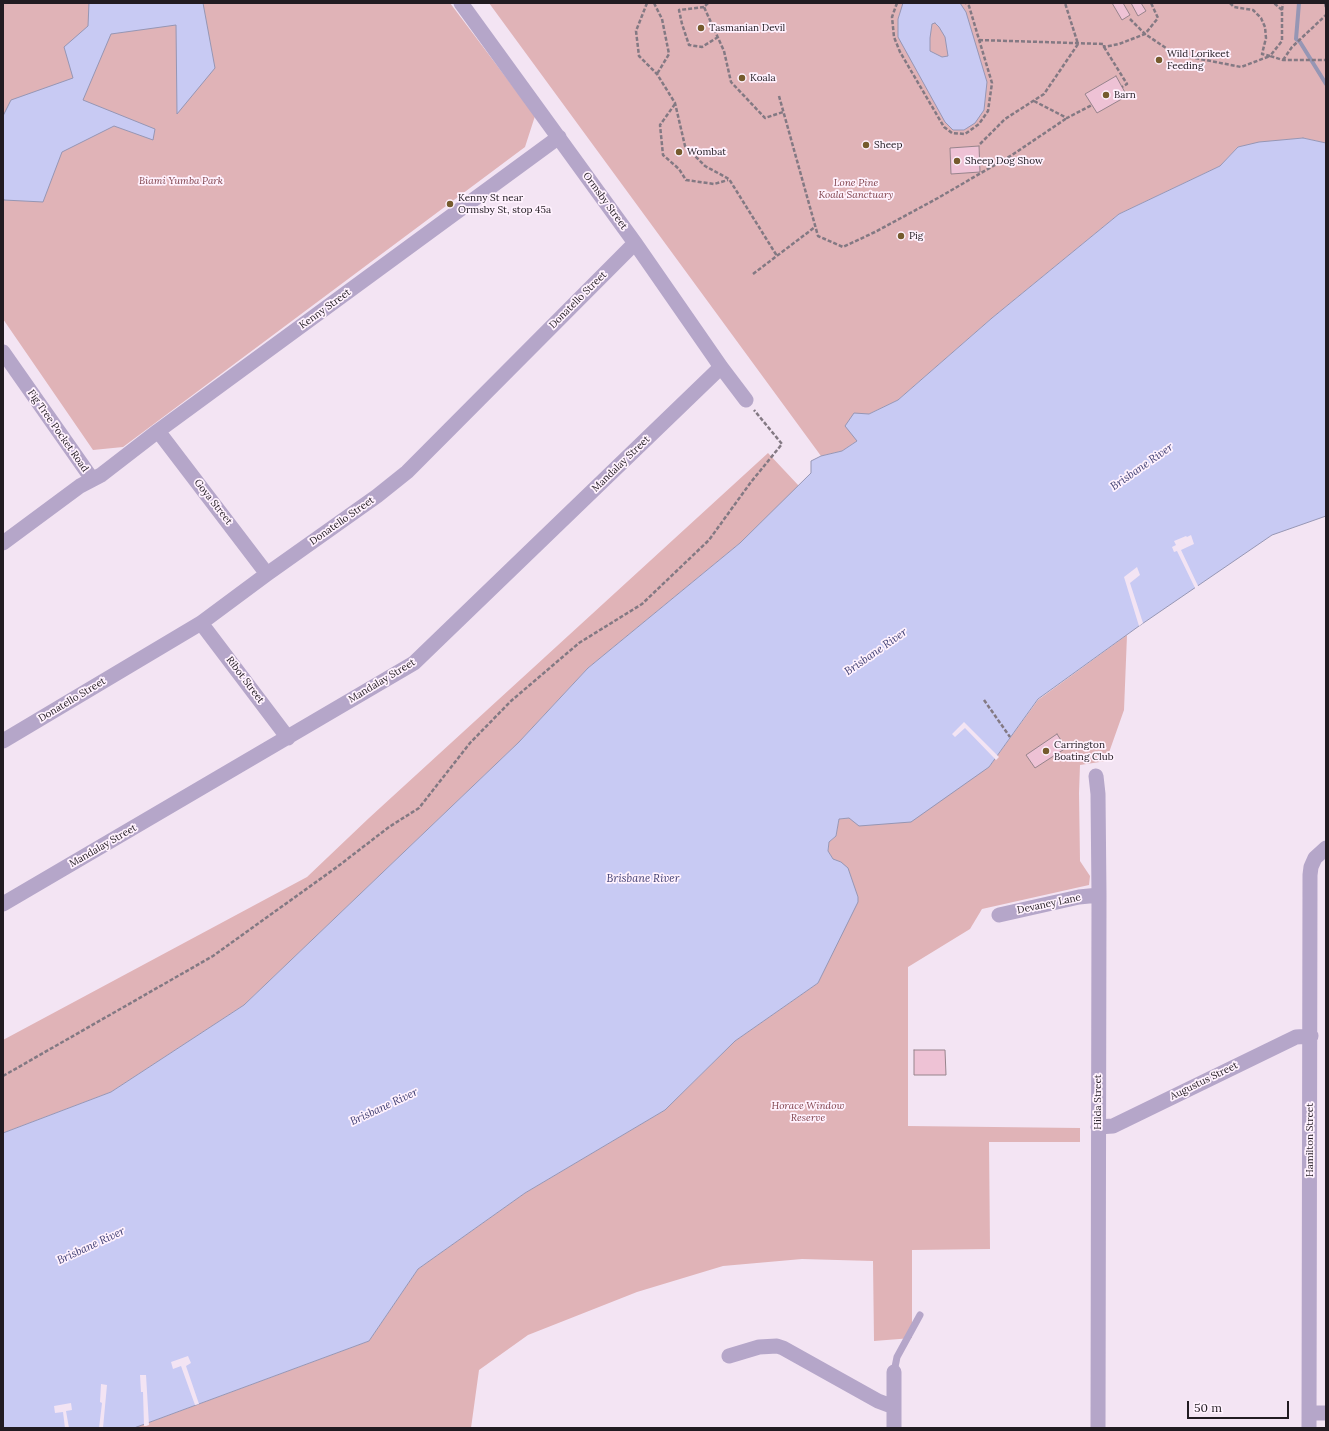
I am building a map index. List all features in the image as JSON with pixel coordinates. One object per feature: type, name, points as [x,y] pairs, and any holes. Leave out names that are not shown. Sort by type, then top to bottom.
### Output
[{"type":"street","name":"Ormsby Street","points":[[461,3],[559,137],[721,367],[746,400]]},
{"type":"street","name":"Kenny Street","points":[[92,479],[101,475],[158,431],[559,137]]},
{"type":"street","name":"Donatello Street","points":[[3,741],[202,623],[267,574],[377,496],[407,472],[635,243]]},
{"type":"street","name":"Fig Tree Pocket Road","points":[[3,352],[92,479],[80,486],[3,543]]},
{"type":"street","name":"Mandalay Street","points":[[3,904],[414,663],[721,367]]},
{"type":"street","name":"Goya Street","points":[[158,431],[267,574]]},
{"type":"street","name":"Ribot Street","points":[[202,623],[288,738]]},
{"type":"street","name":"Hilda Street","points":[[1096,776],[1098,794],[1099,895],[1098,1428]]},
{"type":"street","name":"Hamilton Street","points":[[1309,1428],[1311,1036],[1310,875],[1312,862],[1322,851]]},
{"type":"street","name":"Devaney Lane","points":[[999,915],[1079,897],[1099,895]]},
{"type":"street","name":"Augustus Street","points":[[1098,1127],[1112,1126],[1296,1037],[1311,1036]]},
{"type":"street","points":[[729,1356],[759,1347],[777,1346],[878,1401],[894,1407]]},
{"type":"street","points":[[894,1372],[894,1428]]},
{"type":"street","points":[[1309,1413],[1326,1413]]},
{"type":"lane","points":[[894,1372],[897,1357],[920,1314]]},
{"type":"path","points":[[647,3],[636,31],[639,56],[657,74],[675,103],[685,146],[705,166],[729,179],[777,256]]},
{"type":"path","points":[[654,3],[662,19],[669,54],[657,74]]},
{"type":"path","points":[[708,3],[704,7],[679,10],[682,24],[689,45],[702,47],[718,37]]},
{"type":"path","points":[[897,3],[892,17],[894,37],[900,52],[944,127],[952,133],[965,134],[979,124],[988,111],[992,82],[969,6],[966,3]]},
{"type":"path","points":[[1065,3],[1078,44]]},
{"type":"path","points":[[1104,47],[1119,44],[1145,34],[1158,18],[1151,3]]},
{"type":"path","points":[[1230,3],[1234,7],[1252,10],[1261,18],[1265,27],[1266,38],[1262,54],[1283,60],[1326,60]]},
{"type":"path","points":[[1274,3],[1282,10]]},
{"type":"path","points":[[1130,19],[1145,34],[1175,54],[1241,67],[1270,56],[1282,41],[1282,3]]},
{"type":"path","points":[[1325,3],[1326,8]]},
{"type":"path","points":[[704,7],[724,51],[731,82],[765,118],[783,112]]},
{"type":"path","points":[[1283,60],[1292,48],[1326,16]]},
{"type":"path","points":[[979,40],[1104,44],[1104,47],[1126,84],[1122,87]]},
{"type":"path","points":[[980,144],[1005,119],[1044,94],[1078,44]]},
{"type":"path","points":[[779,96],[818,236],[843,247],[875,232],[938,198],[1012,155],[1067,118],[1092,105]]},
{"type":"path","points":[[1034,100],[1067,118]]},
{"type":"path","points":[[675,103],[660,125],[663,155],[679,169],[686,180],[714,184],[729,179]]},
{"type":"path","points":[[753,274],[815,226]]},
{"type":"path","points":[[3,1076],[213,956],[337,868],[389,827],[419,808],[470,743],[511,701],[579,643],[642,604],[710,540],[751,482],[782,444],[746,400]]},
{"type":"path","points":[[984,700],[1010,737]]},
{"type":"green space","name":"Biami Yumba Park","points":[[3,3],[450,3],[535,116],[525,147],[123,447],[93,450],[3,319]]},
{"type":"green space","name":"Lone Pine Koala Sanctuary","points":[[489,3],[1326,3],[1326,143],[1303,138],[1238,147],[1220,166],[1119,214],[992,318],[898,400],[869,414],[857,441],[842,451],[821,456]]},
{"type":"green space","points":[[768,453],[799,486],[740,543],[588,668],[519,742],[244,1005],[111,1092],[3,1133],[3,1040],[307,877],[369,818]]},
{"type":"green space","name":"Horace Window Reserve","points":[[1127,635],[1124,710],[1106,761],[1080,765],[1080,861],[1090,876],[1089,885],[982,909],[970,929],[908,967],[908,1126],[1080,1128],[1080,1142],[989,1142],[990,1249],[912,1250],[912,1338],[874,1341],[873,1261],[802,1259],[723,1266],[637,1292],[528,1335],[479,1370],[471,1428],[134,1428],[369,1341],[418,1269],[525,1193],[665,1110],[735,1041],[818,983],[858,897],[841,862],[833,860],[828,851],[829,842],[836,836],[839,819],[843,819],[989,767],[1038,700]]},
{"type":"water","points":[[89,3],[203,3],[215,68],[177,114],[176,25],[111,34],[83,100],[155,129],[153,140],[114,126],[62,152],[43,202],[4,200],[3,116],[11,100],[73,78],[64,47],[88,26]]},
{"type":"water","points":[[903,3],[960,3],[966,12],[987,82],[984,110],[975,123],[964,130],[953,130],[945,122],[898,37],[898,19]],"holes":[[[935,23],[945,37],[948,56],[942,57],[930,51],[932,24]]]},
{"type":"water","name":"Brisbane River","points":[[1303,138],[1326,143],[1326,516],[1272,535],[1139,626],[1038,699],[989,767],[911,822],[859,826],[849,818],[839,819],[836,836],[829,842],[828,851],[833,859],[841,862],[848,868],[858,897],[858,902],[818,983],[735,1041],[665,1110],[525,1193],[418,1269],[369,1341],[134,1428],[3,1428],[3,1133],[111,1092],[244,1005],[519,742],[588,668],[740,543],[811,473],[811,461],[821,456],[842,451],[857,441],[845,426],[854,413],[869,414],[898,400],[992,318],[1119,214],[1220,166],[1238,147],[1259,142]]},
{"type":"pier","points":[[1191,535],[1194,544],[1181,550],[1199,588],[1196,590],[1177,551],[1174,552],[1172,547],[1176,545],[1174,541]]},
{"type":"pier","points":[[1137,567],[1140,575],[1130,583],[1143,623],[1139,626],[1124,577]]},
{"type":"pier","points":[[964,722],[999,757],[996,760],[965,728],[955,737],[952,734]]},
{"type":"pier","points":[[188,1356],[191,1363],[186,1366],[199,1404],[195,1405],[181,1366],[173,1369],[171,1362]]},
{"type":"pier","points":[[140,1375],[146,1375],[149,1425],[146,1426],[144,1426],[143,1392],[141,1392]]},
{"type":"pier","points":[[101,1384],[107,1385],[103,1428],[99,1428],[102,1403],[100,1402]]},
{"type":"pier","points":[[71,1403],[72,1410],[66,1411],[69,1428],[65,1428],[63,1412],[55,1413],[54,1406]]},
{"type":"building","points":[[1112,3],[1123,3],[1130,15],[1122,20]]},
{"type":"building","points":[[1131,3],[1141,3],[1146,11],[1138,16]]},
{"type":"building","name":"Barn","points":[[1116,76],[1127,96],[1097,113],[1085,94]]},
{"type":"building","points":[[979,146],[980,172],[951,174],[950,148]]},
{"type":"building","name":"Carrington Boating Club","points":[[1057,734],[1066,748],[1035,768],[1026,755]]},
{"type":"building","points":[[914,1050],[945,1050],[946,1075],[914,1075]]},
{"type":"waterway","points":[[1299,3],[1296,39],[1300,42],[1326,84]]},
{"type":"place","name":"Tasmanian Devil","points":[[701,28]]},
{"type":"place","name":"Wild Lorikeet Feeding","points":[[1159,60]]},
{"type":"place","name":"Koala","points":[[742,78]]},
{"type":"place","name":"Barn","points":[[1106,95]]},
{"type":"place","name":"Sheep","points":[[866,145]]},
{"type":"place","name":"Wombat","points":[[679,152]]},
{"type":"place","name":"Sheep Dog Show","points":[[957,161]]},
{"type":"place","name":"Kenny St near Ormsby St, stop 45a","points":[[450,204]]},
{"type":"place","name":"Pig","points":[[901,236]]},
{"type":"place","name":"Carrington Boating Club","points":[[1046,751]]}]
